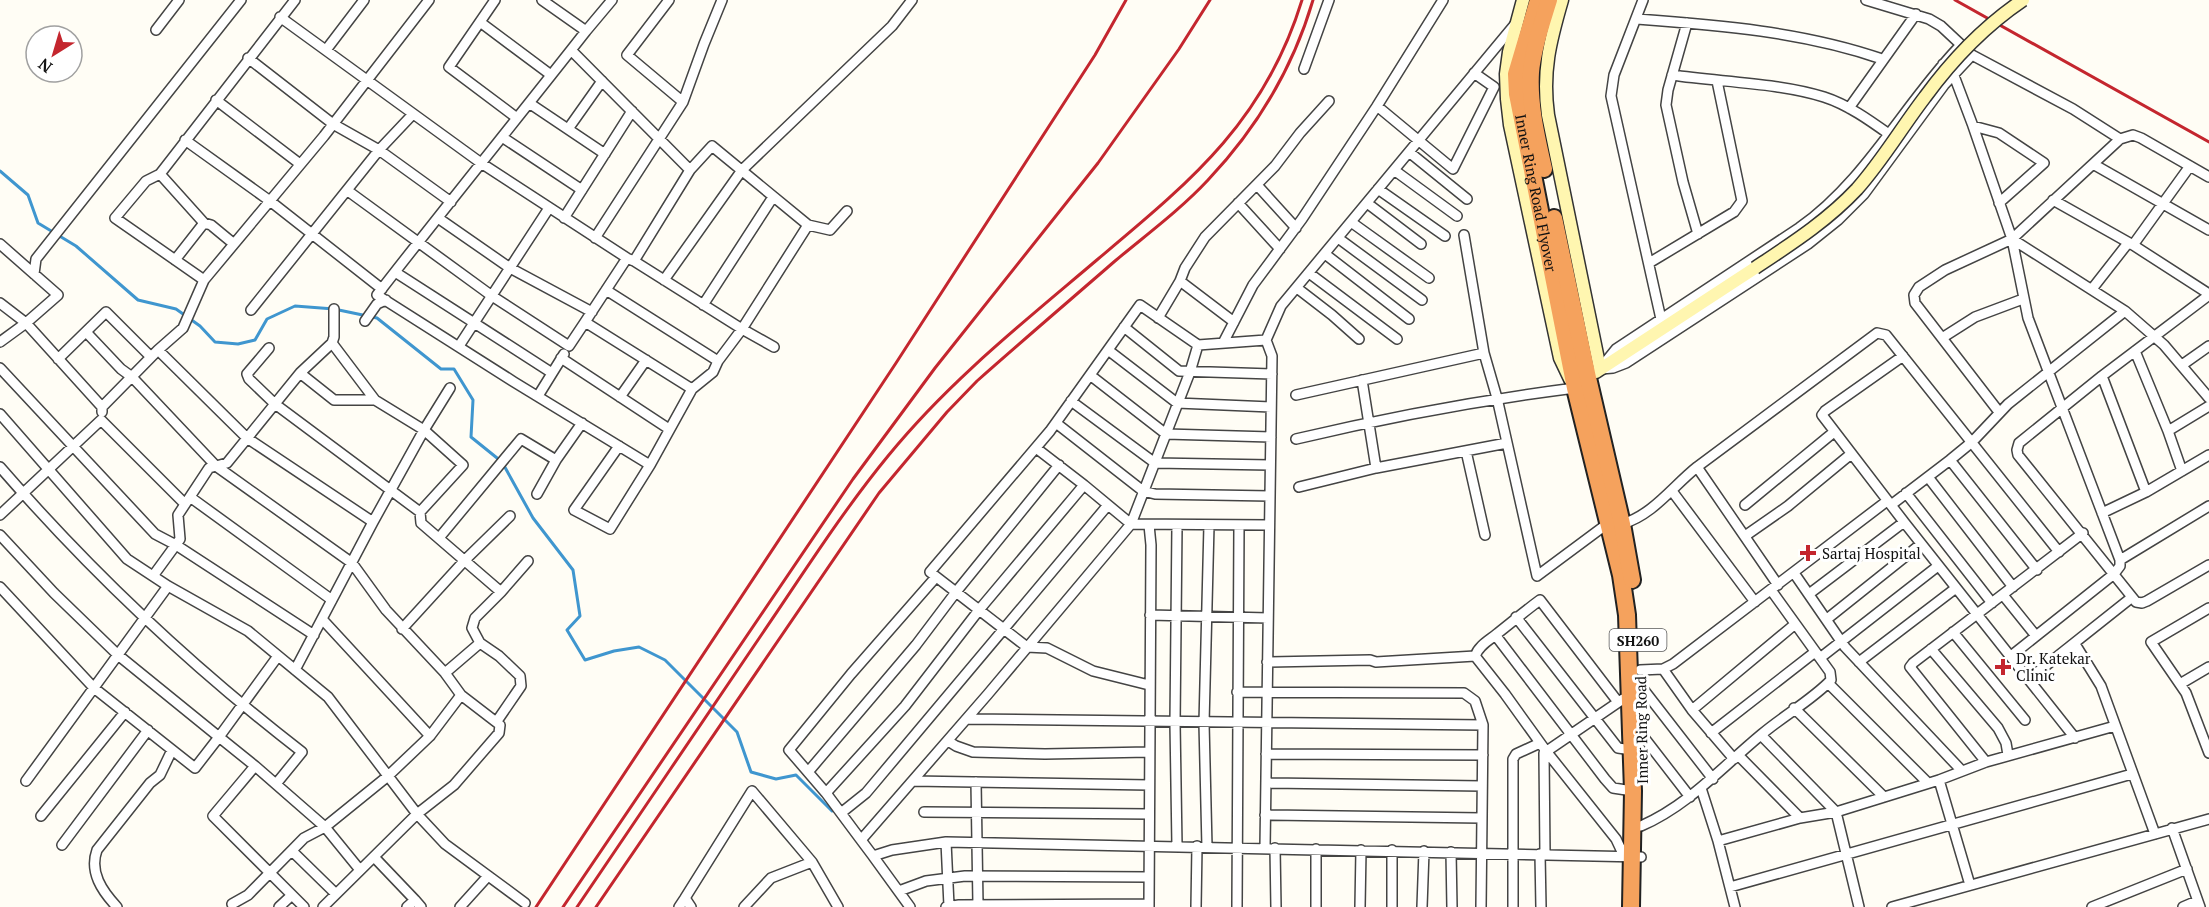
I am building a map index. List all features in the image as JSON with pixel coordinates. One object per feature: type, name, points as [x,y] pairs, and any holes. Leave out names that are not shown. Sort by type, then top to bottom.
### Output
[{"type":"highway","name":"Inner Ring Road Flyover","points":[[1538,0],[1516,74],[1517,94],[1584,372]]},
{"type":"highway","name":"Inner Ring Road Flyover","points":[[1550,0],[1533,61],[1530,92],[1584,372]]},
{"type":"highway","name":"Inner Ring Road","points":[[1584,372],[1615,524],[1636,602],[1632,688],[1631,907]]},
{"type":"highway","name":"Inner Ring Road","points":[[1615,524],[1627,615],[1632,688],[1642,735],[1641,826],[1632,856],[1642,907]]},
{"type":"street","points":[[156,30],[179,0]]},
{"type":"street","points":[[34,274],[36,258],[241,0]]},
{"type":"street","points":[[204,280],[115,218],[146,181],[159,174],[294,0]]},
{"type":"street","points":[[326,50],[364,0]]},
{"type":"street","points":[[0,515],[101,420],[102,407],[183,328],[204,280],[333,124],[429,0]]},
{"type":"street","points":[[495,0],[448,67],[517,118]]},
{"type":"street","points":[[542,0],[586,31]]},
{"type":"street","points":[[554,8],[561,0]]},
{"type":"street","points":[[612,0],[377,294],[650,465]]},
{"type":"street","points":[[669,0],[627,55],[683,102]]},
{"type":"street","points":[[595,237],[683,102],[722,0]]},
{"type":"street","points":[[664,280],[741,170],[892,26],[912,0]]},
{"type":"street","points":[[1304,69],[1329,0]]},
{"type":"street","points":[[1223,343],[1253,285],[1296,228],[1377,106],[1443,0]]},
{"type":"street","points":[[1523,0],[1506,74],[1510,125],[1560,358],[1565,372],[1613,368],[1626,363],[1824,232],[1864,194],[1953,73],[1972,55]]},
{"type":"street","points":[[1562,0],[1548,52],[1545,93],[1584,372]]},
{"type":"street","points":[[1643,0],[1614,75],[1611,96],[1661,319]]},
{"type":"street","points":[[1866,0],[1916,14],[1941,26],[1972,55],[2073,110],[2120,139]]},
{"type":"street","points":[[1296,439],[1368,422],[1497,398],[1584,372],[1755,268],[1812,230],[1843,203],[1874,167],[1949,67],[1971,44],[2023,0]]},
{"type":"street","points":[[1849,108],[1916,14]]},
{"type":"street","points":[[280,17],[481,164],[742,330],[774,346]]},
{"type":"street","points":[[1637,18],[1777,33],[1857,50],[1882,59]]},
{"type":"street","points":[[480,22],[551,75]]},
{"type":"street","points":[[1276,907],[1265,815],[1272,374],[1272,356],[1266,340],[1281,306],[1516,23]]},
{"type":"street","points":[[1687,23],[1666,98],[1667,113],[1698,234]]},
{"type":"street","points":[[1584,372],[1813,218],[1849,185],[1943,64],[1962,45]]},
{"type":"street","points":[[571,50],[690,170]]},
{"type":"street","points":[[248,58],[333,124],[379,150],[450,202]]},
{"type":"street","points":[[1943,64],[1953,73],[1973,126],[2012,239],[2028,318],[2120,560],[2120,566],[2114,574],[2011,656]]},
{"type":"street","points":[[1377,106],[1453,169],[1494,87],[1474,73]]},
{"type":"street","points":[[1672,75],[1774,87],[1824,97],[1849,108],[1902,143]]},
{"type":"street","points":[[568,129],[602,81]]},
{"type":"street","points":[[1648,263],[1734,212],[1742,201],[1717,81]]},
{"type":"street","points":[[216,100],[300,164]]},
{"type":"street","points":[[1158,318],[1205,237],[1275,166],[1300,133],[1329,101]]},
{"type":"street","points":[[529,103],[605,154]]},
{"type":"street","points":[[564,218],[632,111]]},
{"type":"street","points":[[251,310],[379,150],[413,114]]},
{"type":"street","points":[[1973,126],[1999,133],[2044,163],[1999,203]]},
{"type":"street","points":[[1999,412],[1916,303],[1914,295],[1919,287],[1946,270],[2012,239],[2120,139],[2133,135],[2141,138],[2209,177]]},
{"type":"street","points":[[502,137],[582,190]]},
{"type":"street","points":[[185,140],[270,201],[382,289]]},
{"type":"street","points":[[538,396],[606,290],[630,259],[690,170],[712,146],[808,225],[830,230],[848,211]]},
{"type":"street","points":[[1409,152],[1467,199]]},
{"type":"street","points":[[2093,164],[2209,230]]},
{"type":"street","points":[[2092,289],[2163,205],[2190,166]]},
{"type":"street","points":[[1394,170],[1457,216]]},
{"type":"street","points":[[159,174],[204,223],[211,225],[234,244]]},
{"type":"street","points":[[1257,185],[1296,228]]},
{"type":"street","points":[[1378,189],[1445,236]]},
{"type":"street","points":[[348,191],[492,296],[568,346]]},
{"type":"street","points":[[703,305],[773,197]]},
{"type":"street","points":[[2054,200],[2130,244],[2209,295],[2102,376],[2019,443],[2018,455],[2083,533],[2131,598],[2142,603],[2146,602],[2209,565]]},
{"type":"street","points":[[1238,203],[1280,249]]},
{"type":"street","points":[[1367,203],[1421,244]]},
{"type":"street","points":[[459,346],[549,208]]},
{"type":"street","points":[[438,218],[510,268],[592,312]]},
{"type":"street","points":[[1351,222],[1429,278]]},
{"type":"street","points":[[175,260],[204,223]]},
{"type":"street","points":[[619,446],[574,510],[610,529],[650,465],[692,389],[713,372],[808,225]]},
{"type":"street","points":[[1464,235],[1484,353],[1497,398],[1537,576],[1615,524],[1639,517],[1672,491],[1697,467],[1877,333],[1886,335],[2059,552]]},
{"type":"street","points":[[1338,238],[1422,300]]},
{"type":"street","points":[[2012,239],[2125,311],[2155,336],[2209,398]]},
{"type":"street","points":[[0,244],[58,295],[0,342]]},
{"type":"street","points":[[1325,254],[1409,319]]},
{"type":"street","points":[[395,272],[552,373]]},
{"type":"street","points":[[1310,273],[1397,339]]},
{"type":"street","points":[[1180,281],[1234,321]]},
{"type":"street","points":[[1297,288],[1359,339]]},
{"type":"street","points":[[606,290],[718,361]]},
{"type":"street","points":[[1942,338],[1975,317],[2023,299]]},
{"type":"street","points":[[365,321],[377,304],[386,300]]},
{"type":"street","points":[[0,303],[26,323],[102,407]]},
{"type":"street","points":[[1149,686],[1093,671],[1047,648],[1028,648],[930,572],[1056,423],[1140,305],[1198,345],[1266,340]]},
{"type":"street","points":[[153,576],[180,538],[178,515],[209,468],[227,463],[300,373],[332,343],[334,309]]},
{"type":"street","points":[[1541,907],[1544,753],[1595,719],[1632,688],[1663,669],[1889,503],[1928,477],[1972,442],[1999,412],[2125,311]]},
{"type":"street","points":[[58,359],[106,312],[247,438],[373,522]]},
{"type":"street","points":[[585,322],[692,389]]},
{"type":"street","points":[[1124,327],[1176,369],[1190,372],[1272,374]]},
{"type":"street","points":[[86,332],[216,466],[351,563],[402,629],[445,673],[461,695],[500,725],[499,733],[454,785],[417,814],[323,907]]},
{"type":"street","points":[[332,343],[375,400],[424,430],[463,465],[420,512],[421,523],[501,592]]},
{"type":"street","points":[[861,840],[1028,648],[1131,524],[1190,372],[1198,345]]},
{"type":"street","points":[[2182,365],[2209,346]]},
{"type":"street","points":[[269,348],[247,374],[249,379],[275,404],[420,512]]},
{"type":"street","points":[[1108,350],[1177,403],[1271,407]]},
{"type":"street","points":[[2135,351],[2168,431],[2181,471]]},
{"type":"street","points":[[1296,395],[1484,353]]},
{"type":"street","points":[[1903,356],[1822,415],[2074,738]]},
{"type":"street","points":[[561,358],[669,429]]},
{"type":"street","points":[[620,397],[646,360]]},
{"type":"street","points":[[0,368],[155,534],[176,545],[314,636]]},
{"type":"street","points":[[300,373],[334,400],[375,400]]},
{"type":"street","points":[[1090,375],[1166,434],[1271,437]]},
{"type":"street","points":[[2102,376],[2146,492]]},
{"type":"street","points":[[1362,380],[1376,468]]},
{"type":"street","points":[[295,670],[373,522],[450,388]]},
{"type":"street","points":[[1071,401],[1155,463],[1270,465]]},
{"type":"street","points":[[2168,431],[2209,406]]},
{"type":"street","points":[[0,414],[127,559],[168,586],[248,632],[328,698],[417,814],[445,844],[525,903]]},
{"type":"street","points":[[101,420],[188,500],[332,600]]},
{"type":"street","points":[[537,494],[556,460],[582,423]]},
{"type":"street","points":[[1056,423],[1143,491],[1161,494],[1270,496]]},
{"type":"street","points":[[1744,505],[1834,432]]},
{"type":"street","points":[[439,538],[521,439],[556,460]]},
{"type":"street","points":[[1299,487],[1376,468],[1507,443]]},
{"type":"street","points":[[1036,448],[1131,524],[1269,525]]},
{"type":"street","points":[[1466,451],[1485,535]]},
{"type":"street","points":[[1745,536],[1788,506],[1851,454]]},
{"type":"street","points":[[2102,513],[2146,492],[2209,455]]},
{"type":"street","points":[[1950,460],[2037,570]]},
{"type":"street","points":[[808,772],[916,645],[1059,465]]},
{"type":"street","points":[[0,467],[23,494],[144,619],[242,706],[302,752],[276,784]]},
{"type":"street","points":[[1641,826],[1671,811],[1690,797],[1761,735],[1831,680],[1830,672],[1794,625],[1745,536],[1697,467]]},
{"type":"street","points":[[1928,477],[2013,587]]},
{"type":"street","points":[[826,793],[906,706],[979,610],[1084,485]]},
{"type":"street","points":[[1672,491],[1755,602]]},
{"type":"street","points":[[1906,493],[1992,603]]},
{"type":"street","points":[[841,813],[866,793],[1108,505]]},
{"type":"street","points":[[2120,560],[2209,506]]},
{"type":"street","points":[[402,629],[465,560],[510,516]]},
{"type":"street","points":[[1809,594],[1904,522]]},
{"type":"street","points":[[946,842],[947,906],[1149,906],[1151,545],[1149,525]]},
{"type":"street","points":[[1177,525],[1177,846]]},
{"type":"street","points":[[1196,907],[1202,847],[1209,525]]},
{"type":"street","points":[[1237,907],[1239,525]]},
{"type":"street","points":[[1986,762],[1910,667],[2083,533]]},
{"type":"street","points":[[0,535],[54,593],[118,655],[255,766],[325,827],[360,870]]},
{"type":"street","points":[[1827,619],[1921,544]]},
{"type":"street","points":[[497,721],[521,686],[520,676],[500,656],[480,643],[472,628],[475,618],[528,561]]},
{"type":"street","points":[[1711,733],[1817,655],[1842,642],[1938,566]]},
{"type":"street","points":[[1794,573],[1842,642],[1962,771]]},
{"type":"street","points":[[910,907],[826,793],[789,750],[851,674],[936,577]]},
{"type":"street","points":[[0,586],[94,688],[195,768],[278,656]]},
{"type":"street","points":[[26,781],[168,586]]},
{"type":"street","points":[[1859,662],[1956,588]]},
{"type":"street","points":[[2003,595],[2036,636]]},
{"type":"street","points":[[2029,679],[2131,598]]},
{"type":"street","points":[[1267,662],[1370,660],[1376,662],[1475,656],[1490,638],[1496,636],[1539,600],[1632,688],[1713,779]]},
{"type":"street","points":[[2209,608],[2151,642],[2186,693],[2209,753]]},
{"type":"street","points":[[1150,615],[1268,618]]},
{"type":"street","points":[[1516,617],[1618,748],[1632,750]]},
{"type":"street","points":[[322,619],[430,736]]},
{"type":"street","points":[[1692,710],[1794,625]]},
{"type":"street","points":[[1953,632],[2025,720]]},
{"type":"street","points":[[1496,636],[1613,788],[1633,791]]},
{"type":"street","points":[[445,673],[480,643]]},
{"type":"street","points":[[2074,644],[2101,686],[2155,834]]},
{"type":"street","points":[[1931,649],[1998,728],[2006,743],[2008,755]]},
{"type":"street","points":[[1475,656],[1546,752],[1632,856]]},
{"type":"street","points":[[2180,684],[2209,667]]},
{"type":"street","points":[[1663,669],[1711,733],[1800,818]]},
{"type":"street","points":[[1828,682],[1928,783]]},
{"type":"street","points":[[1237,692],[1464,693],[1475,701],[1483,725],[1481,907]]},
{"type":"street","points":[[232,904],[248,895],[304,837],[325,827],[388,776],[430,736],[461,695]]},
{"type":"street","points":[[1794,708],[1884,797]]},
{"type":"street","points":[[41,816],[125,712]]},
{"type":"street","points":[[967,719],[1483,725]]},
{"type":"street","points":[[1718,841],[1800,818],[1836,812],[1940,780],[2008,755],[2115,726]]},
{"type":"street","points":[[62,845],[148,730]]},
{"type":"street","points":[[1642,735],[1690,797]]},
{"type":"street","points":[[1761,735],[1836,812],[1859,907]]},
{"type":"street","points":[[948,741],[973,752],[1149,752]]},
{"type":"street","points":[[1513,907],[1513,759],[1516,754],[1540,743]]},
{"type":"street","points":[[117,907],[104,893],[95,872],[93,860],[98,850],[150,783],[160,775],[172,750]]},
{"type":"street","points":[[1266,754],[1483,755]]},
{"type":"street","points":[[255,766],[213,816],[304,907]]},
{"type":"street","points":[[1730,887],[2132,774]]},
{"type":"street","points":[[1940,780],[1970,885]]},
{"type":"street","points":[[913,781],[1149,785]]},
{"type":"street","points":[[976,782],[978,905]]},
{"type":"street","points":[[1266,783],[1482,786]]},
{"type":"street","points":[[1701,788],[1735,907]]},
{"type":"street","points":[[691,907],[682,903],[752,791],[812,862],[838,907]]},
{"type":"street","points":[[924,812],[1149,814]]},
{"type":"street","points":[[1265,815],[1481,818]]},
{"type":"street","points":[[1892,907],[2209,819]]},
{"type":"street","points":[[2172,828],[2199,904],[2182,907]]},
{"type":"street","points":[[873,856],[892,850],[946,842],[1632,856]]},
{"type":"street","points":[[1316,849],[1316,907]]},
{"type":"street","points":[[1360,907],[1361,850]]},
{"type":"street","points":[[1392,850],[1392,907]]},
{"type":"street","points":[[292,851],[336,894]]},
{"type":"street","points":[[1422,907],[1424,851]]},
{"type":"street","points":[[1451,852],[1452,907]]},
{"type":"street","points":[[374,856],[418,903],[407,907]]},
{"type":"street","points":[[744,907],[771,879],[812,862]]},
{"type":"street","points":[[2092,907],[2187,869]]},
{"type":"street","points":[[460,907],[488,876]]},
{"type":"street","points":[[899,891],[926,880],[977,876],[1149,877]]},
{"type":"street","points":[[279,907],[292,895]]},
{"type":"waterway","points":[[0,171],[28,195],[38,223],[76,246],[138,300],[176,309],[200,326],[215,342],[238,344],[255,340],[267,319],[295,306],[334,309],[377,318],[441,369],[454,369],[473,400],[471,437],[502,462],[533,518],[573,570],[580,616],[567,630],[585,660],[614,651],[639,647],[665,660],[737,732],[751,772],[776,779],[796,775],[832,811]]},
{"type":"railway","points":[[536,907],[896,363],[1095,55],[1126,0]]},
{"type":"railway","points":[[563,907],[853,479],[935,368],[1098,163],[1179,49],[1210,0]]},
{"type":"railway","points":[[577,907],[823,544],[888,456],[936,402],[962,377],[1164,203],[1221,146],[1246,115],[1268,81],[1286,43],[1302,0]]},
{"type":"railway","points":[[596,907],[879,493],[947,412],[977,381],[1174,212],[1225,160],[1257,119],[1284,73],[1313,0]]},
{"type":"railway","points":[[1955,0],[2209,142]]},
{"type":"place","name":"Sartaj Hospital","points":[[1808,553]]},
{"type":"place","name":"Dr. Katekar Clinic","points":[[2003,667]]}]
